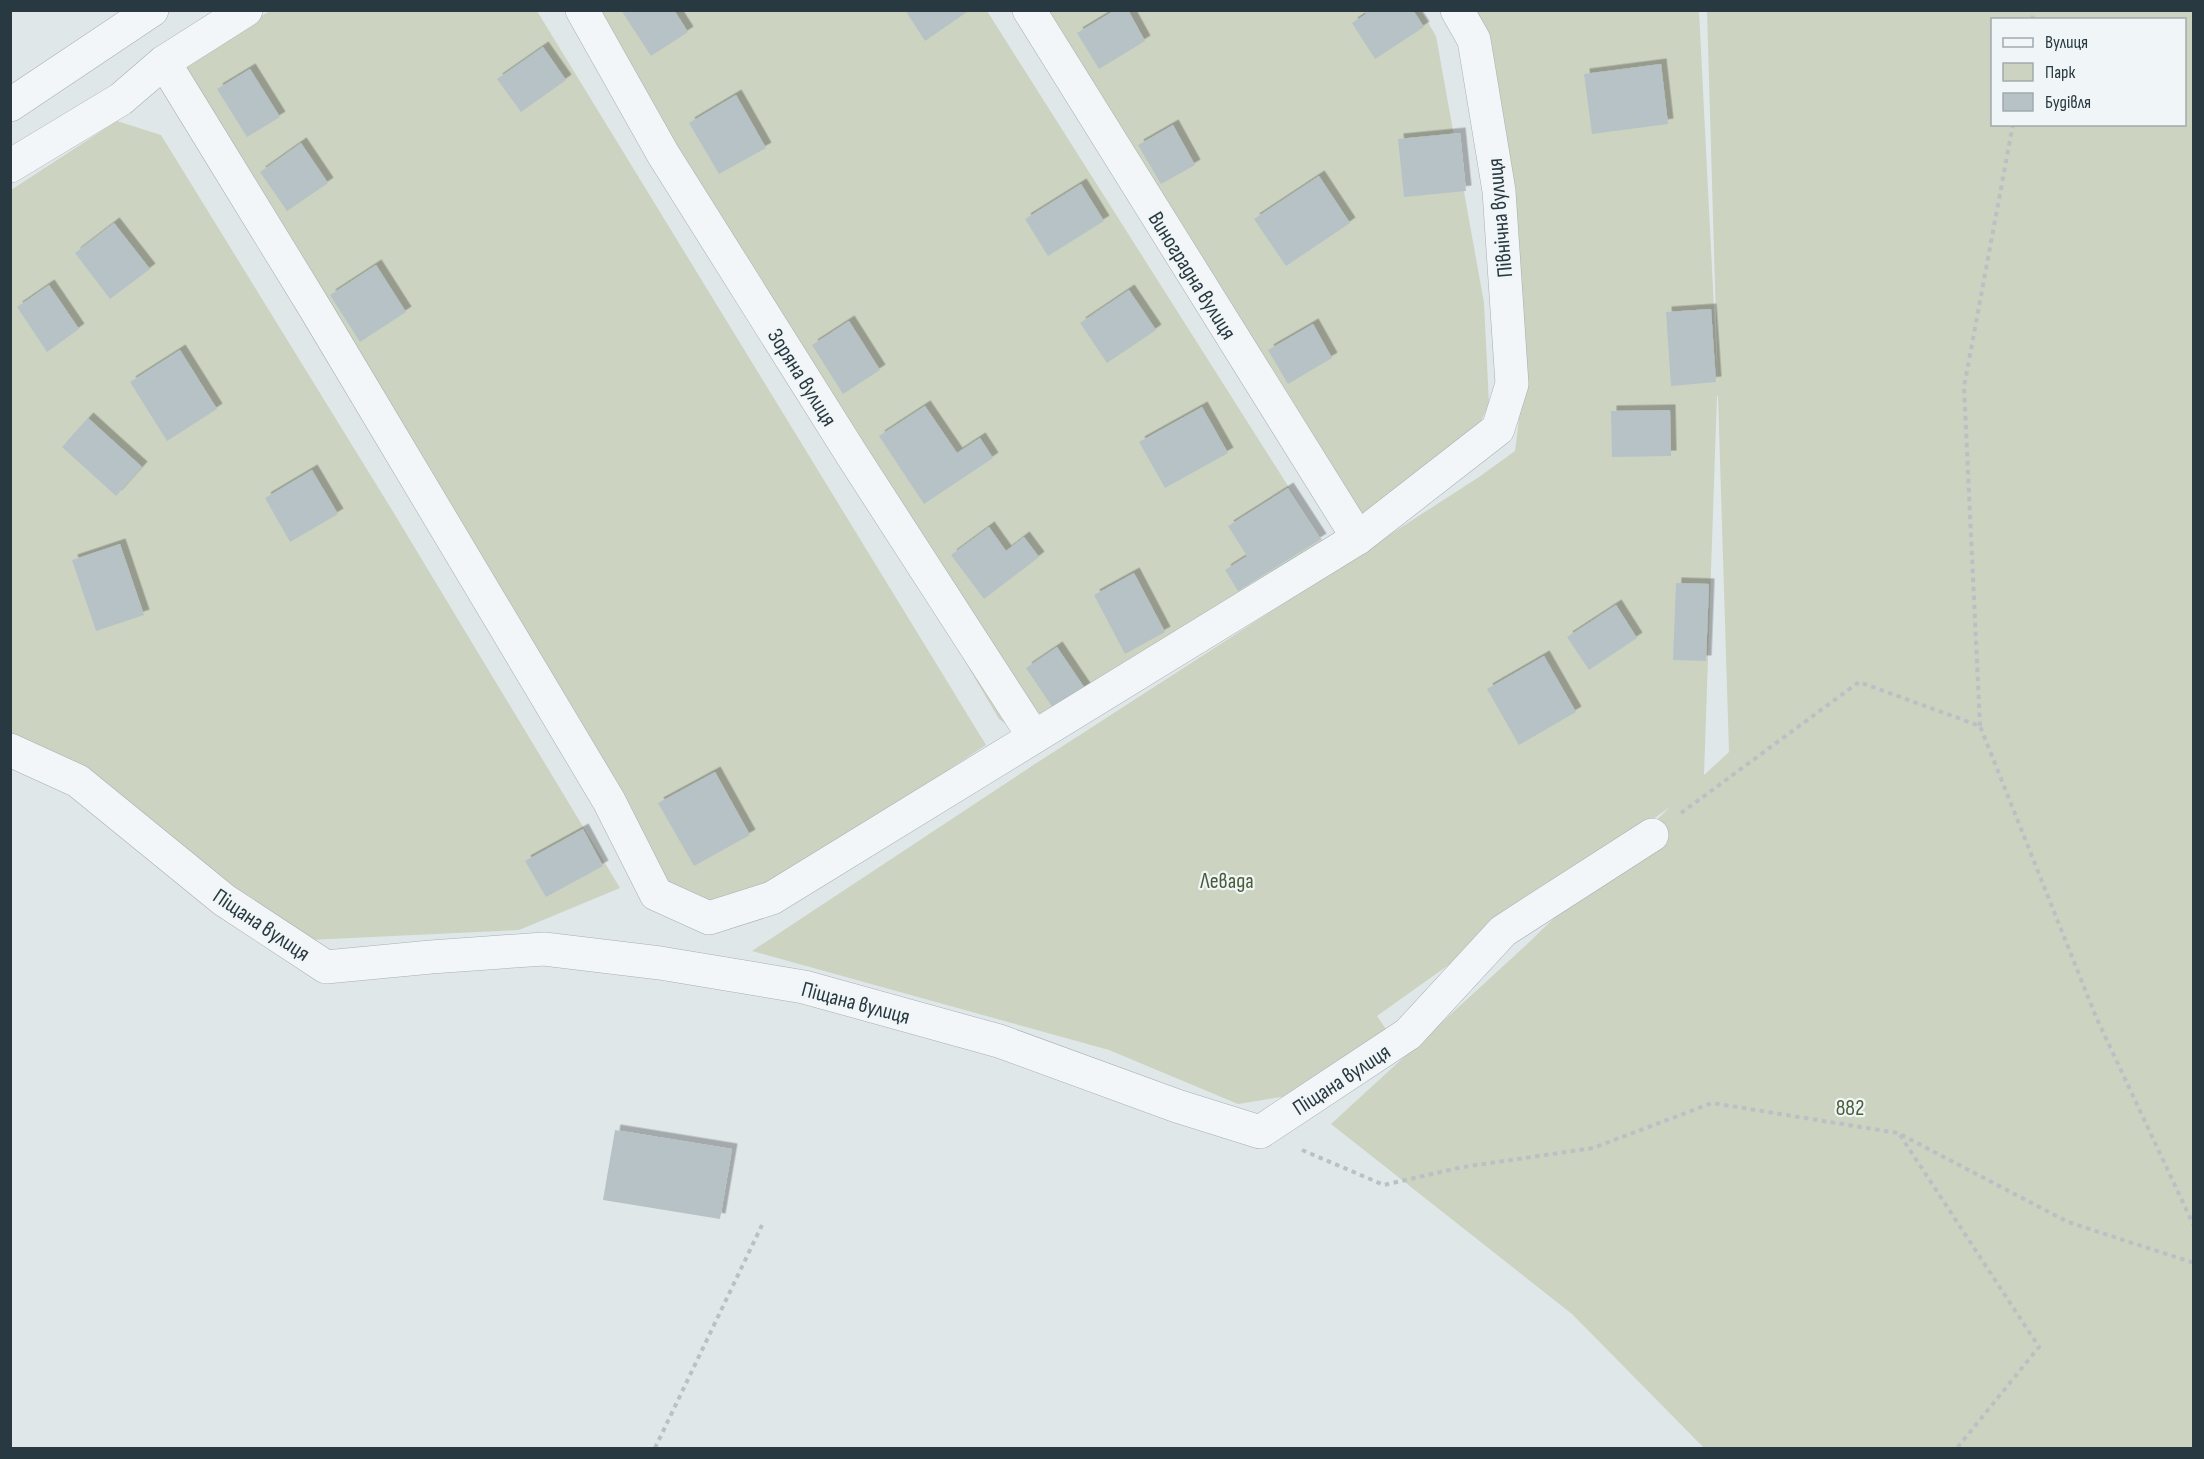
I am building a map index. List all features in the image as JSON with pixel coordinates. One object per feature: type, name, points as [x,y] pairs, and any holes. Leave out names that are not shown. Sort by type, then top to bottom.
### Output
[{"type":"street","points":[[10,105],[152,10]]},
{"type":"street","points":[[10,166],[121,99],[164,62],[246,10]]},
{"type":"street","name":"Зоряна вулиця","points":[[582,10],[663,154],[846,445],[1034,737]]},
{"type":"street","name":"Виноградна вулиця","points":[[1029,10],[1358,538]]},
{"type":"street","name":"Північна вулиця","points":[[1358,538],[1498,429],[1512,384],[1499,191],[1474,40],[1457,10]]},
{"type":"street","points":[[164,62],[316,310],[609,801],[656,894],[708,918],[772,898],[1358,538]]},
{"type":"street","name":"Піщана вулиця","points":[[10,750],[78,781],[224,900],[326,967],[544,950],[660,963],[804,987],[999,1041],[1177,1106],[1260,1132],[1408,1034],[1503,932],[1652,835]]},
{"type":"path","points":[[2013,126],[1964,387],[1980,726],[2096,1017],[2193,1226]]},
{"type":"path","points":[[1652,835],[1859,682],[1980,726]]},
{"type":"path","points":[[1260,1132],[1384,1185],[1463,1167],[1593,1148],[1712,1103],[1898,1133],[2068,1222],[2193,1263]]},
{"type":"path","points":[[1898,1133],[2039,1347],[1957,1449]]},
{"type":"path","points":[[655,1449],[762,1225]]},
{"type":"green space","points":[[270,11],[537,11],[986,745],[755,898],[704,909],[667,899],[179,65]]},
{"type":"green space","points":[[581,11],[987,11],[1326,546],[1025,738],[999,719]]},
{"type":"green space","points":[[1023,11],[1421,11],[1436,36],[1484,303],[1489,404],[1469,446],[1355,530]]},
{"type":"green space","name":"882","points":[[1459,11],[1699,11],[1718,388],[1707,11],[2193,11],[2193,1448],[1704,1448],[1572,1314],[1331,1124],[1524,947],[1670,807],[1377,1016],[1390,1035],[1299,1094],[1238,1104],[1109,1050],[752,951],[1035,764],[1479,477],[1515,451],[1521,403]],"holes":[[[1717,396],[1718,396],[1729,752],[1704,775]]]},
{"type":"green space","points":[[117,121],[161,135],[392,510],[620,888],[519,930],[309,940],[11,742],[11,190]]},
{"type":"building","points":[[621,10],[674,10],[688,32],[651,56]]},
{"type":"building","points":[[905,10],[970,10],[925,41]]},
{"type":"building","points":[[1115,10],[1128,10],[1145,41],[1099,69],[1077,33]]},
{"type":"building","points":[[1364,10],[1413,10],[1424,27],[1375,59],[1352,23],[1366,14]]},
{"type":"building","points":[[543,47],[566,80],[521,112],[497,79]]},
{"type":"building","points":[[1661,64],[1668,124],[1592,134],[1584,74]]},
{"type":"building","points":[[250,69],[280,117],[247,137],[217,89]]},
{"type":"building","points":[[736,95],[766,148],[719,174],[689,123]]},
{"type":"building","points":[[1173,125],[1195,165],[1161,184],[1138,145]]},
{"type":"building","points":[[1460,133],[1466,191],[1404,197],[1398,139]]},
{"type":"building","points":[[301,143],[328,183],[287,211],[260,172]]},
{"type":"building","points":[[1319,176],[1350,223],[1286,266],[1254,219]]},
{"type":"building","points":[[1081,184],[1104,221],[1048,256],[1025,219]]},
{"type":"building","points":[[114,223],[150,269],[110,299],[75,253]]},
{"type":"building","points":[[376,265],[406,312],[360,342],[330,295]]},
{"type":"building","points":[[49,285],[79,329],[47,352],[17,307]]},
{"type":"building","points":[[1129,290],[1156,330],[1107,363],[1080,323]]},
{"type":"building","points":[[1711,309],[1716,382],[1671,386],[1666,312]]},
{"type":"building","points":[[849,321],[880,370],[843,394],[812,345]]},
{"type":"building","points":[[1313,324],[1332,358],[1288,384],[1268,350]]},
{"type":"building","points":[[180,350],[217,409],[167,441],[130,382]]},
{"type":"building","points":[[925,406],[957,453],[980,438],[993,458],[924,504],[879,436]]},
{"type":"building","points":[[1202,407],[1228,453],[1165,488],[1139,442]]},
{"type":"building","points":[[1670,410],[1671,456],[1612,457],[1611,411]]},
{"type":"building","points":[[88,418],[142,467],[116,496],[62,447]]},
{"type":"building","points":[[312,470],[338,514],[290,542],[265,498]]},
{"type":"building","points":[[1288,488],[1321,539],[1238,591],[1225,570],[1247,556],[1228,526]]},
{"type":"building","points":[[989,527],[1006,551],[1024,537],[1039,557],[984,599],[951,555]]},
{"type":"building","points":[[120,544],[144,615],[96,631],[72,560]]},
{"type":"building","points":[[1134,573],[1165,632],[1125,654],[1094,595]]},
{"type":"building","points":[[1676,583],[1709,584],[1706,661],[1673,660]]},
{"type":"building","points":[[1616,605],[1637,638],[1589,670],[1567,637]]},
{"type":"building","points":[[1057,647],[1086,690],[1055,711],[1026,668]]},
{"type":"building","points":[[1544,656],[1576,712],[1519,745],[1487,689]]},
{"type":"building","points":[[715,772],[750,835],[694,866],[658,803]]},
{"type":"building","points":[[583,829],[603,866],[546,897],[525,861]]},
{"type":"building","points":[[615,1130],[732,1149],[720,1219],[603,1200]]},
{"type":"park label","name":"Левада","points":[[1227,880]]}]
